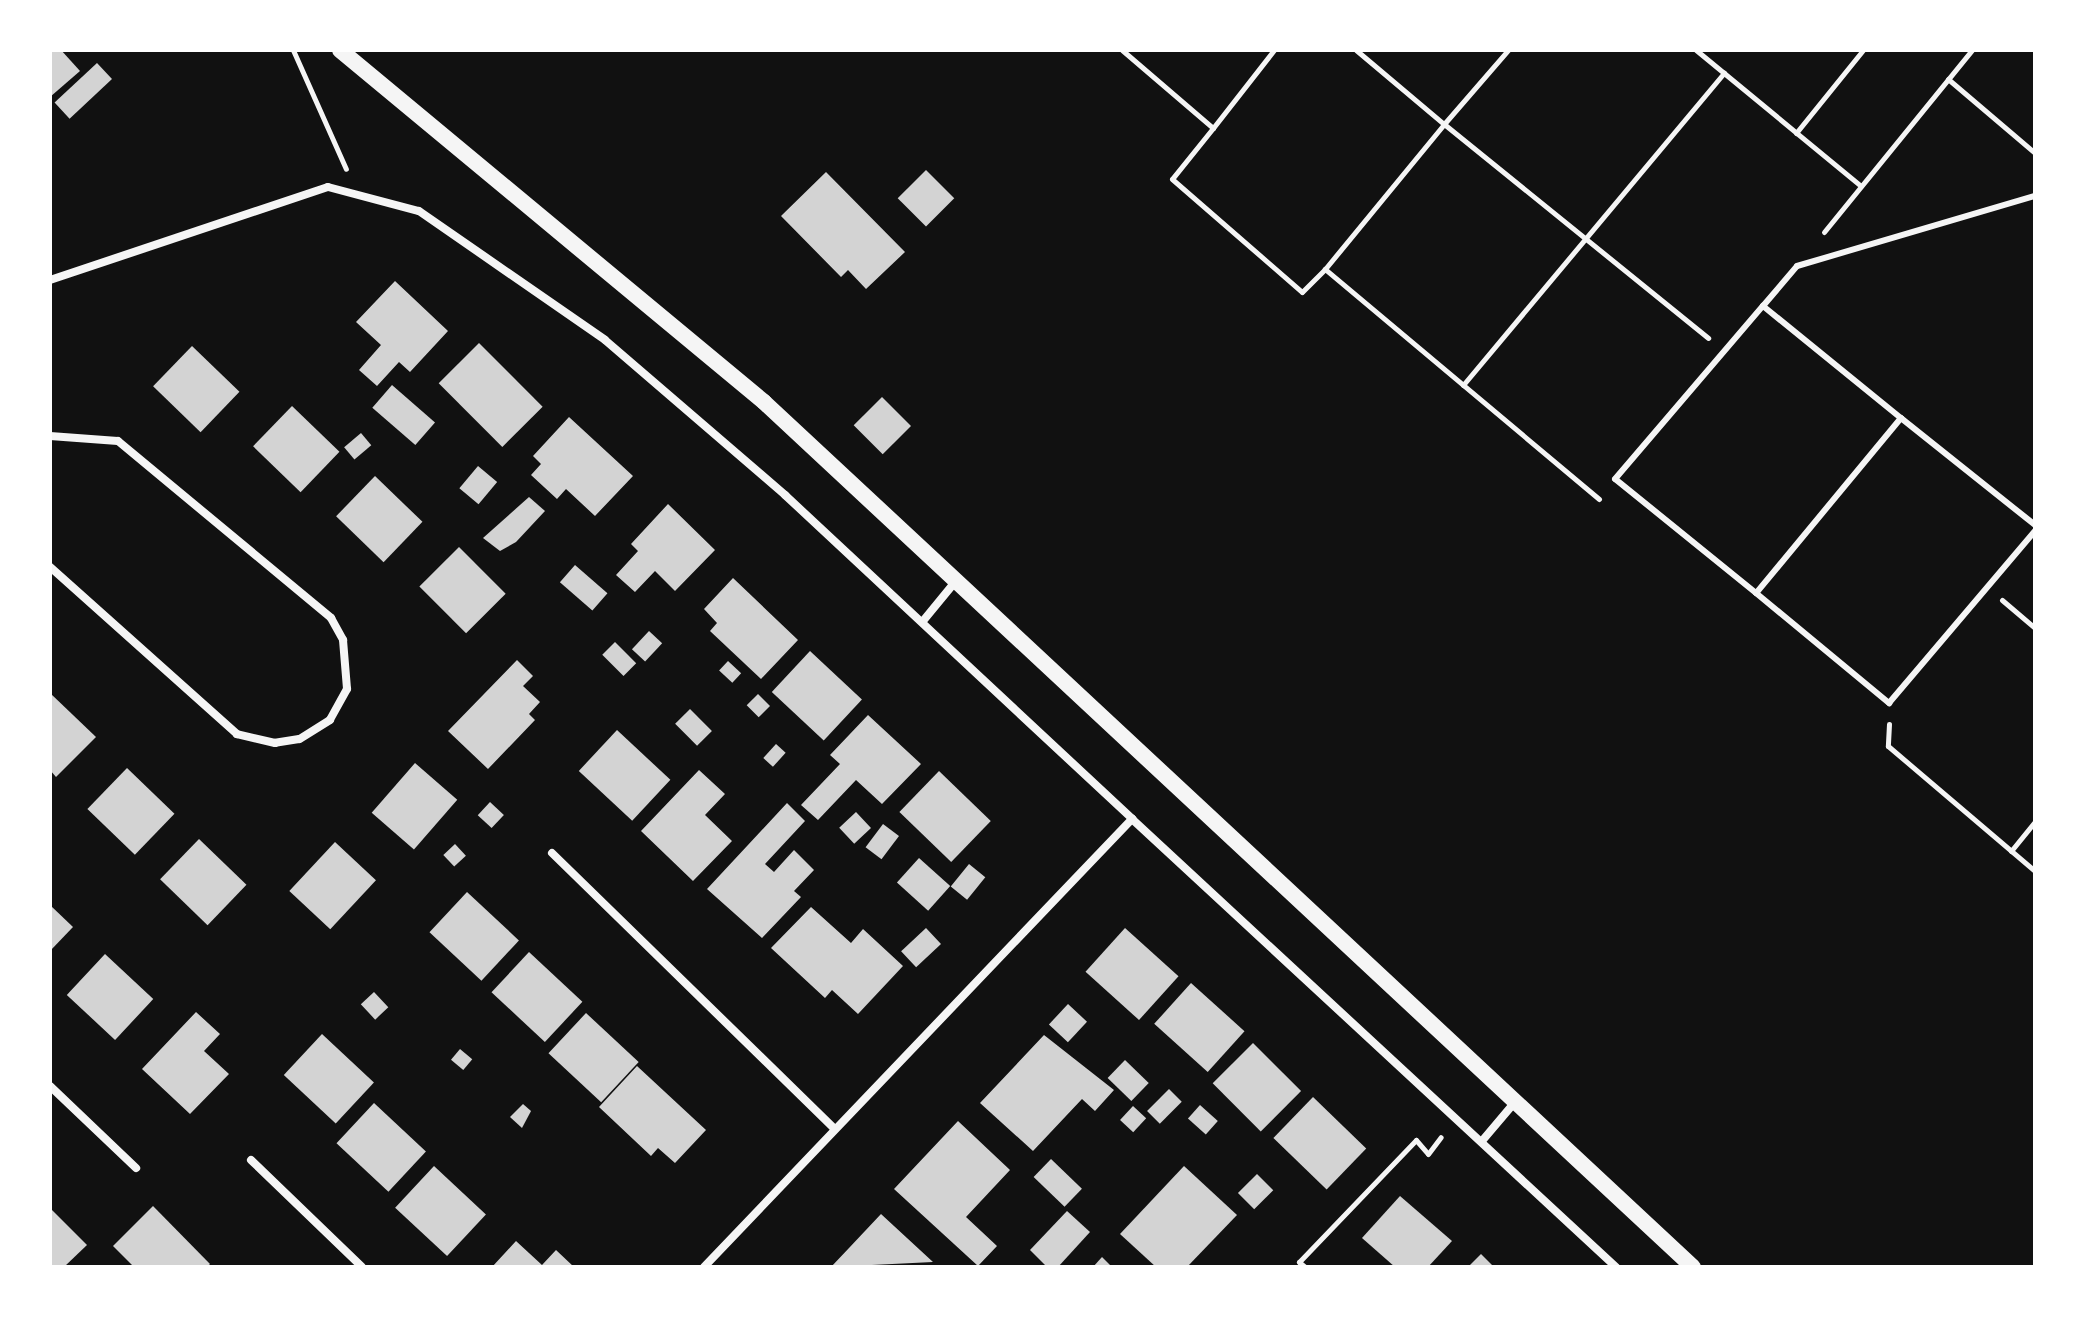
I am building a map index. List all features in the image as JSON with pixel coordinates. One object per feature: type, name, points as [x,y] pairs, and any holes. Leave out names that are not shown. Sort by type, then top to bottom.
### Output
[{"type":"main road","points":[[340,50],[685,334],[1693,1267]]},
{"type":"street","points":[[50,280],[305,194],[353,188],[419,211],[471,241],[605,340],[923,621],[1616,1267]]},
{"type":"street","points":[[50,436],[118,441],[331,618],[343,640],[347,689],[330,720],[299,739],[275,743],[237,734],[50,567]]},
{"type":"street","points":[[923,621],[955,582]]},
{"type":"street","points":[[704,1267],[833,1127],[1132,819]]},
{"type":"street","points":[[552,853],[833,1127]]},
{"type":"street","points":[[50,1086],[136,1168]]},
{"type":"street","points":[[1482,1141],[1516,1100]]},
{"type":"street","points":[[251,1160],[362,1267]]},
{"type":"lane","points":[[1763,306],[2035,528],[1889,703],[1615,479],[1797,266],[2035,196]]},
{"type":"lane","points":[[1756,593],[1901,418]]},
{"type":"path","points":[[293,50],[353,188]]},
{"type":"path","points":[[1122,50],[1213,128]]},
{"type":"path","points":[[1274,50],[1172,179],[1302,292],[1325,269],[1508,50]]},
{"type":"path","points":[[1356,50],[1724,351]]},
{"type":"path","points":[[1696,50],[1860,185]]},
{"type":"path","points":[[1796,133],[1863,50]]},
{"type":"path","points":[[1797,266],[1972,50]]},
{"type":"path","points":[[1463,385],[1724,73]]},
{"type":"path","points":[[1948,79],[2035,153]]},
{"type":"path","points":[[1325,269],[1599,499],[1615,479]]},
{"type":"path","points":[[1987,586],[2035,628]]},
{"type":"path","points":[[1889,703],[1888,746],[2035,871]]},
{"type":"path","points":[[2011,851],[2035,821]]},
{"type":"path","points":[[1305,1267],[1299,1262],[1416,1140],[1428,1154],[1457,1118]]},
{"type":"building","points":[[50,50],[61,50],[80,71],[50,97]]},
{"type":"building","points":[[97,63],[112,79],[70,119],[55,103]]},
{"type":"building","points":[[926,170],[954,198],[926,227],[898,198]]},
{"type":"building","points":[[826,172],[905,252],[866,289],[848,270],[841,277],[781,216]]},
{"type":"building","points":[[395,281],[448,331],[410,372],[399,362],[377,386],[359,370],[381,345],[356,322]]},
{"type":"building","points":[[479,343],[543,407],[502,447],[439,383]]},
{"type":"building","points":[[192,346],[239,392],[201,432],[153,386]]},
{"type":"building","points":[[392,385],[435,422],[415,445],[372,408]]},
{"type":"building","points":[[882,397],[911,426],[883,454],[854,425]]},
{"type":"building","points":[[292,406],[339,452],[301,492],[253,446]]},
{"type":"building","points":[[569,417],[633,476],[595,516],[566,489],[557,499],[531,475],[541,464],[533,456]]},
{"type":"building","points":[[361,433],[371,445],[354,459],[344,447]]},
{"type":"building","points":[[478,466],[497,482],[479,504],[459,488]]},
{"type":"building","points":[[375,476],[422,522],[384,562],[336,516]]},
{"type":"building","points":[[529,497],[545,511],[516,542],[500,551],[483,538]]},
{"type":"building","points":[[668,504],[715,550],[675,591],[655,571],[635,592],[616,575],[638,551],[631,544]]},
{"type":"building","points":[[459,547],[506,594],[466,633],[419,587]]},
{"type":"building","points":[[575,565],[607,593],[592,611],[560,582]]},
{"type":"building","points":[[733,578],[798,640],[761,679],[710,631],[717,623],[704,609]]},
{"type":"building","points":[[649,631],[662,643],[645,662],[632,649]]},
{"type":"building","points":[[615,642],[636,663],[623,676],[602,655]]},
{"type":"building","points":[[810,651],[862,699],[824,740],[772,692]]},
{"type":"building","points":[[517,660],[533,676],[523,686],[540,702],[529,714],[535,720],[488,769],[448,731]]},
{"type":"building","points":[[728,661],[741,673],[732,683],[719,671]]},
{"type":"building","points":[[50,693],[96,737],[56,777],[50,770]]},
{"type":"building","points":[[758,694],[770,706],[759,717],[747,705]]},
{"type":"building","points":[[690,709],[712,731],[697,746],[675,724]]},
{"type":"building","points":[[868,715],[921,764],[882,804],[856,780],[818,820],[801,805],[840,764],[830,755]]},
{"type":"building","points":[[617,730],[670,780],[632,821],[579,771]]},
{"type":"building","points":[[776,744],[786,753],[773,767],[763,758]]},
{"type":"building","points":[[415,763],[457,800],[414,850],[372,813]]},
{"type":"building","points":[[127,768],[174,814],[135,855],[87,809]]},
{"type":"building","points":[[699,770],[725,794],[705,815],[732,841],[693,881],[641,831]]},
{"type":"building","points":[[939,771],[991,821],[951,862],[899,812]]},
{"type":"building","points":[[490,802],[504,815],[492,828],[478,815]]},
{"type":"building","points":[[787,803],[805,821],[765,864],[774,872],[794,850],[814,870],[794,891],[801,897],[762,938],[707,889]]},
{"type":"building","points":[[856,812],[871,828],[854,844],[839,828]]},
{"type":"building","points":[[883,824],[899,836],[882,859],[866,847]]},
{"type":"building","points":[[199,839],[246,885],[208,925],[160,879]]},
{"type":"building","points":[[335,842],[376,880],[330,929],[289,891]]},
{"type":"building","points":[[455,844],[466,856],[454,867],[443,855]]},
{"type":"building","points":[[919,858],[950,886],[928,911],[897,883]]},
{"type":"building","points":[[969,864],[985,877],[967,900],[951,887]]},
{"type":"building","points":[[467,892],[519,940],[481,981],[429,932]]},
{"type":"building","points":[[50,905],[73,927],[50,951]]},
{"type":"building","points":[[811,907],[851,943],[863,929],[903,966],[858,1014],[832,990],[825,998],[771,948]]},
{"type":"building","points":[[926,928],[941,944],[916,967],[901,951]]},
{"type":"building","points":[[1125,928],[1179,976],[1139,1020],[1086,972]]},
{"type":"building","points":[[529,952],[582,1002],[545,1042],[491,992]]},
{"type":"building","points":[[105,954],[153,999],[115,1040],[67,995]]},
{"type":"building","points":[[1191,983],[1245,1031],[1208,1072],[1154,1024]]},
{"type":"building","points":[[374,992],[388,1007],[375,1020],[361,1004]]},
{"type":"building","points":[[1068,1004],[1087,1022],[1068,1042],[1049,1024]]},
{"type":"building","points":[[196,1012],[220,1034],[204,1051],[229,1074],[190,1114],[142,1069]]},
{"type":"building","points":[[586,1013],[639,1062],[601,1102],[548,1053]]},
{"type":"building","points":[[322,1034],[374,1082],[336,1123],[284,1075]]},
{"type":"building","points":[[1044,1035],[1114,1090],[1095,1111],[1082,1099],[1033,1151],[980,1103]]},
{"type":"building","points":[[1253,1043],[1301,1091],[1261,1131],[1213,1083]]},
{"type":"building","points":[[460,1049],[472,1059],[463,1070],[451,1060]]},
{"type":"building","points":[[1125,1060],[1149,1083],[1131,1101],[1108,1078]]},
{"type":"building","points":[[637,1066],[706,1130],[675,1163],[658,1148],[651,1156],[599,1107]]},
{"type":"building","points":[[1169,1089],[1182,1102],[1160,1124],[1147,1111]]},
{"type":"building","points":[[1313,1097],[1366,1148],[1327,1189],[1273,1138]]},
{"type":"building","points":[[374,1103],[426,1151],[388,1192],[336,1143]]},
{"type":"building","points":[[523,1104],[531,1111],[522,1128],[510,1117]]},
{"type":"building","points":[[1200,1105],[1218,1121],[1206,1134],[1188,1118]]},
{"type":"building","points":[[1133,1106],[1146,1118],[1133,1132],[1120,1120]]},
{"type":"building","points":[[958,1121],[1010,1170],[966,1217],[997,1246],[978,1266],[894,1189]]},
{"type":"building","points":[[1051,1159],[1082,1189],[1065,1207],[1034,1177]]},
{"type":"building","points":[[434,1166],[486,1214],[447,1256],[395,1208]]},
{"type":"building","points":[[1184,1166],[1237,1215],[1187,1267],[1156,1267],[1120,1234]]},
{"type":"building","points":[[1257,1174],[1273,1190],[1254,1209],[1238,1193]]},
{"type":"building","points":[[1400,1196],[1452,1241],[1428,1267],[1395,1267],[1362,1238]]},
{"type":"building","points":[[153,1206],[210,1264],[207,1267],[134,1267],[113,1246]]},
{"type":"building","points":[[50,1208],[87,1245],[64,1267],[50,1267]]},
{"type":"building","points":[[1067,1211],[1090,1232],[1058,1267],[1047,1267],[1030,1250]]},
{"type":"building","points":[[881,1214],[933,1262],[831,1267],[849,1248]]},
{"type":"building","points":[[516,1241],[542,1265],[556,1250],[574,1267],[492,1267]]},
{"type":"building","points":[[1481,1254],[1494,1267],[1468,1267]]},
{"type":"building","points":[[1102,1257],[1112,1267],[1093,1267]]}]
